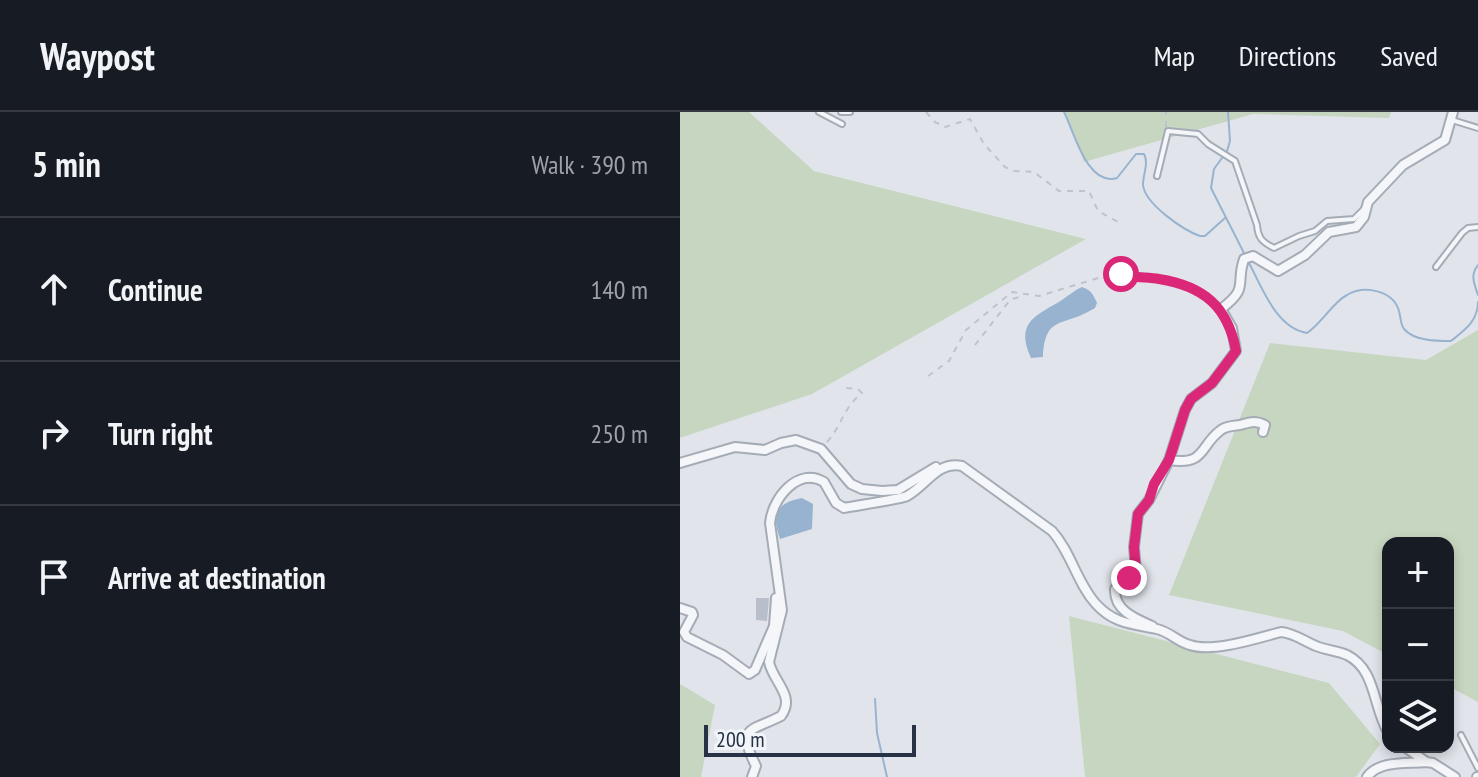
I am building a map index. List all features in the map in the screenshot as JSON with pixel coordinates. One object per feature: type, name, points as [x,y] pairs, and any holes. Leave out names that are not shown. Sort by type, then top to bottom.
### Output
[{"type":"street","points":[[1382,721],[1364,669],[1346,655],[1281,632],[1227,645],[1192,646],[1129,615],[1119,606],[1114,592],[1117,585],[1136,571],[1134,547],[1138,514],[1149,500],[1154,484],[1169,460],[1185,410],[1191,399],[1212,383],[1236,351],[1232,328],[1221,309],[1238,293],[1242,283],[1242,264],[1249,256],[1278,271],[1305,255],[1329,232],[1356,227],[1374,195],[1403,165],[1445,140],[1452,116]]},
{"type":"street","points":[[1169,460],[1184,463],[1191,460],[1201,454],[1226,427],[1256,420],[1265,425],[1263,432]]},
{"type":"street","points":[[680,463],[735,447],[765,450],[791,440],[821,449],[851,484],[871,491],[898,490],[927,471],[945,466],[962,466],[1024,512],[1043,522],[1062,541],[1086,591],[1107,615],[1122,623],[1157,629]]},
{"type":"street","points":[[752,777],[756,766],[747,746],[749,732],[757,725],[781,716],[787,705],[783,688],[769,662],[782,610],[770,523],[774,505],[801,478],[818,478],[824,482],[836,503],[844,508],[906,496],[945,466]]},
{"type":"street","points":[[680,608],[692,612],[684,632],[687,637],[723,655],[746,673],[752,673],[776,619],[771,570],[773,558]]},
{"type":"street","points":[[1413,753],[1426,762]]},
{"type":"street","points":[[1367,777],[1380,766],[1426,762],[1455,777]]},
{"type":"lane","points":[[819,112],[842,124]]},
{"type":"lane","points":[[841,112],[850,112]]},
{"type":"lane","points":[[1452,116],[1478,128]]},
{"type":"lane","points":[[1157,176],[1168,131],[1198,134],[1208,144],[1232,157],[1238,166],[1257,225],[1257,234],[1274,248],[1315,231],[1327,221],[1354,219],[1367,206]]},
{"type":"lane","points":[[1436,267],[1462,233],[1468,228],[1478,227]]},
{"type":"lane","points":[[1461,735],[1478,768]]},
{"type":"path","points":[[926,112],[945,127],[970,119],[984,144],[1005,167],[1014,171],[1034,172],[1059,191],[1089,191],[1098,211],[1120,223]]},
{"type":"path","points":[[1166,112],[1168,131]]},
{"type":"path","points":[[975,345],[1010,300],[1023,295],[1039,296],[1115,273],[1162,280],[1189,288],[1221,309]]},
{"type":"path","points":[[928,376],[949,361],[966,330],[1005,297],[1016,291],[1023,295]]},
{"type":"path","points":[[821,449],[836,432],[847,407],[862,393],[858,389],[846,388]]},
{"type":"green space","points":[[680,112],[749,112],[814,171],[1086,239],[812,394],[680,438]]},
{"type":"green space","points":[[1065,112],[1391,112],[1389,118],[1253,114],[1084,162]]},
{"type":"green space","points":[[1478,330],[1478,702],[1454,689],[1454,537],[1382,537],[1382,652],[1343,631],[1169,595],[1270,343],[1426,360]]},
{"type":"green space","points":[[1069,616],[1329,683],[1380,744],[1356,777],[1085,777]]},
{"type":"green space","points":[[680,684],[715,705],[701,777],[680,777]]},
{"type":"water","points":[[1082,287],[1093,295],[1097,303],[1095,308],[1052,328],[1044,343],[1043,357],[1031,358],[1025,337],[1029,323]]},
{"type":"water","points":[[802,498],[813,504],[812,529],[780,539],[776,523],[778,511],[786,503]]},
{"type":"building","points":[[756,598],[769,598],[767,621],[756,620]]},
{"type":"waterway","points":[[1064,112],[1083,156],[1097,174],[1107,179],[1117,178],[1136,154],[1144,154],[1145,192],[1166,215],[1200,236],[1205,236],[1225,218]]},
{"type":"waterway","points":[[1228,112],[1230,141],[1214,169],[1211,188],[1246,257]]},
{"type":"waterway","points":[[1249,263],[1278,315],[1296,330],[1307,333],[1342,298],[1369,290],[1391,298],[1408,333],[1426,340],[1451,341],[1473,320],[1478,302]]},
{"type":"waterway","points":[[1478,265],[1473,276],[1478,295]]},
{"type":"waterway","points":[[875,699],[877,733],[887,777]]},
{"type":"route","points":[[1121,274],[1162,280],[1202,295],[1221,309],[1232,328],[1236,351],[1212,383],[1199,391],[1185,410],[1169,460],[1154,484],[1149,500],[1138,514],[1134,547],[1136,571],[1129,578]]}]
